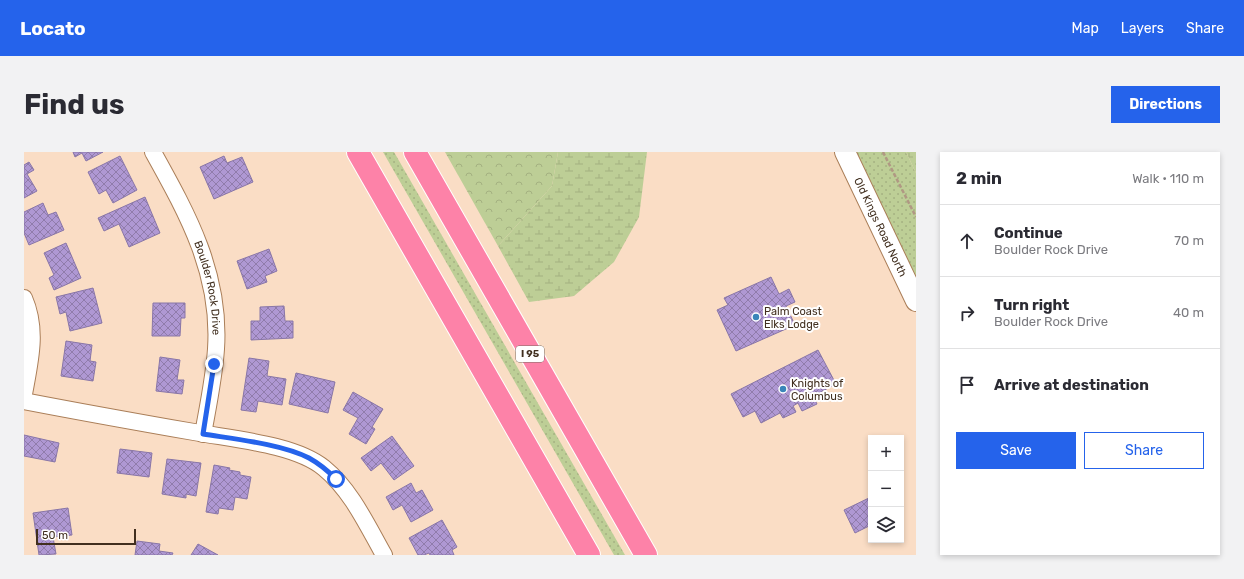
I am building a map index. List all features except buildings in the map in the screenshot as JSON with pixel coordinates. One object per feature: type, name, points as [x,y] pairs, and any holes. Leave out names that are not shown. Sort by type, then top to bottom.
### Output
[{"type":"highway","points":[[358,152],[589,555]]},
{"type":"highway","name":"I 95","points":[[415,152],[646,555]]},
{"type":"street","name":"Boulder Rock Drive","points":[[153,152],[184,209],[195,233],[204,259],[212,293],[216,321],[216,349],[203,434]]},
{"type":"street","name":"Old Kings Road North","points":[[845,152],[916,301]]},
{"type":"street","points":[[24,298],[31,319],[33,337],[24,394]]},
{"type":"street","points":[[24,401],[289,450],[300,454],[316,462],[336,479],[348,494],[384,555]]},
{"type":"path","points":[[883,152],[916,217]]},
{"type":"green space","points":[[383,152],[394,152],[625,555],[614,555]]},
{"type":"green space","points":[[445,152],[558,152],[552,186],[498,246]]},
{"type":"green space","points":[[558,152],[647,152],[639,217],[614,262],[574,296],[529,302],[498,246],[552,186]]},
{"type":"green space","points":[[853,152],[906,152],[916,173],[916,282]]},
{"type":"green space","points":[[906,152],[916,152],[916,173]]},
{"type":"place","name":"Palm Coast Elks Lodge","points":[[756,317]]},
{"type":"place","name":"Knights of Columbus","points":[[783,389]]},
{"type":"route","points":[[214,364],[203,434],[289,450],[309,458],[323,467],[336,479]]}]
